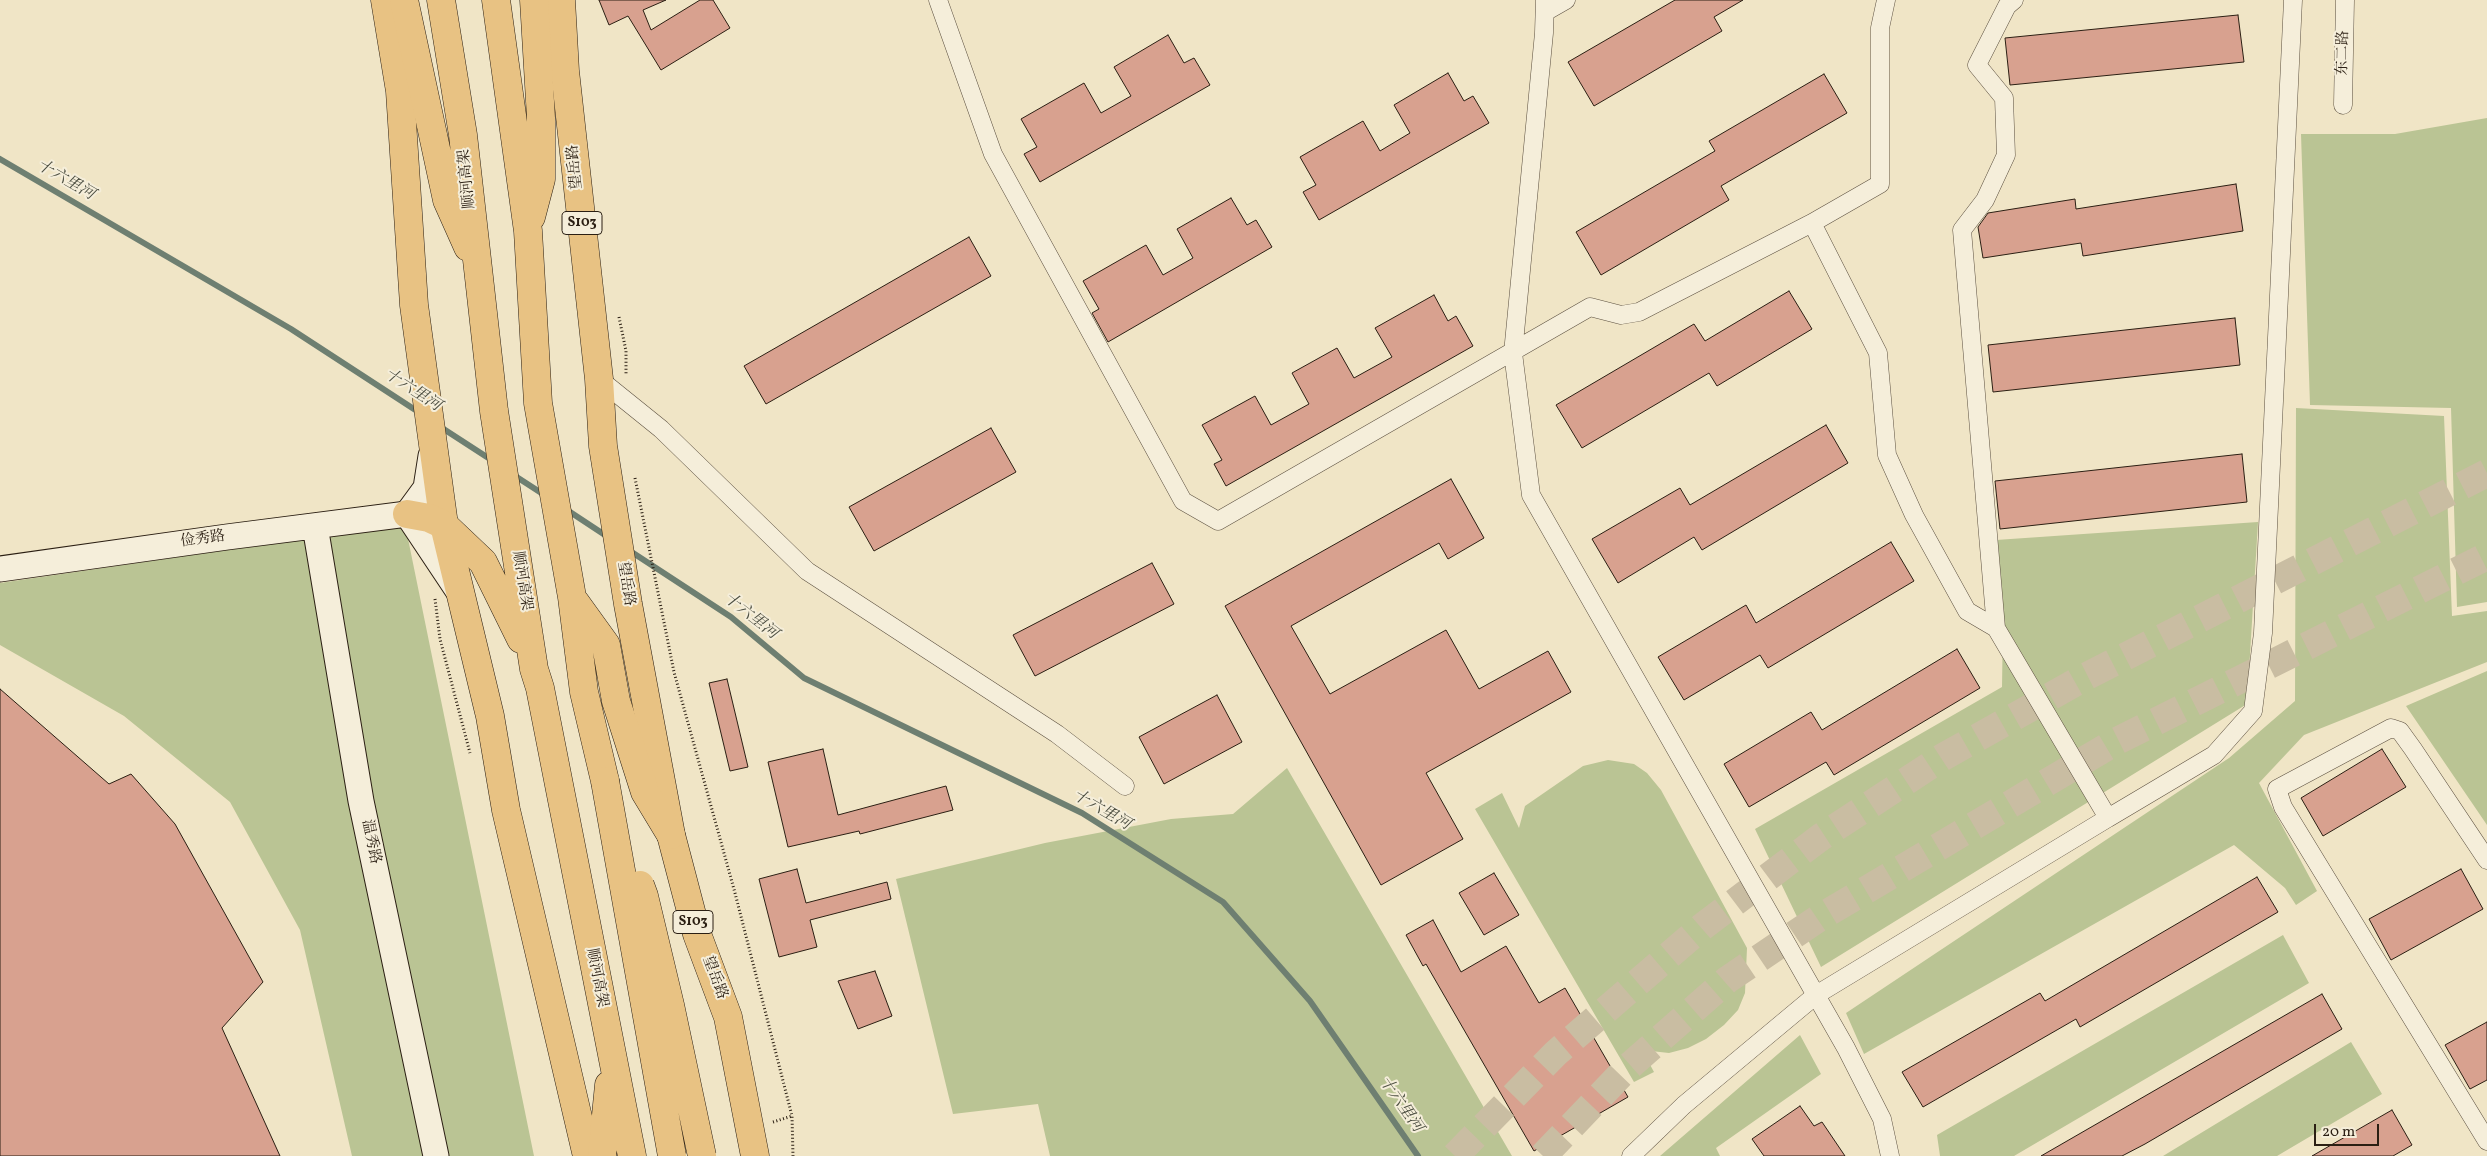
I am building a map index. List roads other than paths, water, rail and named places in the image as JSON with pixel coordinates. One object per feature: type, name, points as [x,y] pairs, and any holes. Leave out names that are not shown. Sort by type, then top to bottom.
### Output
[{"type":"main road","points":[[385,0],[400,92],[414,305],[432,450],[444,525],[490,716],[506,810],[587,1156]]},
{"type":"main road","points":[[404,0],[447,200],[477,265]]},
{"type":"main road","name":"顺河高架","points":[[441,0],[463,135],[494,411],[537,679],[632,1156]]},
{"type":"main road","points":[[496,0],[528,231],[538,403],[570,589],[584,692],[614,827],[672,1156]]},
{"type":"main road","points":[[528,231],[541,179],[541,118],[534,0]]},
{"type":"main road","name":"望岳路","points":[[561,0],[565,71],[599,379],[603,446],[628,604],[671,835],[697,934],[728,1017],[755,1156]]},
{"type":"main road","points":[[407,514],[429,518],[444,525],[483,562],[537,679]]},
{"type":"main road","points":[[570,589],[606,645],[616,701],[645,792],[671,835]]},
{"type":"main road","points":[[614,827],[644,896],[670,1005],[702,1156]]},
{"type":"main road","points":[[602,1156],[611,1056]]},
{"type":"street","points":[[938,0],[993,154],[1183,501],[1218,521],[1590,308],[1621,314],[1640,312],[1812,223],[1880,184],[1880,28],[1886,0]]},
{"type":"street","points":[[1566,0],[1545,6],[1513,353],[1531,495],[1846,1048],[1882,1120],[1890,1156]]},
{"type":"street","points":[[2014,0],[2007,6],[1977,65],[2004,98],[2006,155],[1985,200],[1962,230],[1996,628],[2108,818]]},
{"type":"street","points":[[1630,1156],[1684,1105],[1816,995],[2214,755],[2253,711],[2263,633],[2293,0]]},
{"type":"street","name":"东二路","points":[[2343,105],[2346,0]]},
{"type":"street","points":[[1812,223],[1878,353],[1888,455],[1914,515],[1968,611],[1996,628]]},
{"type":"street","points":[[599,379],[662,429],[808,571],[1057,734],[1125,786]]},
{"type":"street","points":[[432,450],[426,488],[407,514],[460,593]]},
{"type":"street","name":"俭秀路","points":[[0,569],[407,514]]},
{"type":"street","name":"温秀路","points":[[315,526],[361,801],[436,1156]]},
{"type":"street","points":[[2487,860],[2414,749],[2400,732],[2391,728],[2277,789],[2284,807],[2487,1141]]},
{"type":"waterway","name":"十六里河","points":[[0,159],[291,329],[420,413]]},
{"type":"waterway","name":"十六里河","points":[[439,426],[493,461]]},
{"type":"waterway","name":"十六里河","points":[[512,474],[546,496]]},
{"type":"waterway","name":"十六里河","points":[[564,508],[608,537]]},
{"type":"waterway","name":"十六里河","points":[[627,549],[731,617],[804,678],[1082,813],[1223,902],[1310,1001],[1418,1156]]},
{"type":"tunnel","points":[[1455,1156],[1556,1053],[1702,927],[1821,837],[1943,757],[2085,677],[2487,473]]},
{"type":"tunnel","points":[[1543,1156],[1626,1069],[1727,980],[1819,918],[2115,742],[2487,556]]}]
